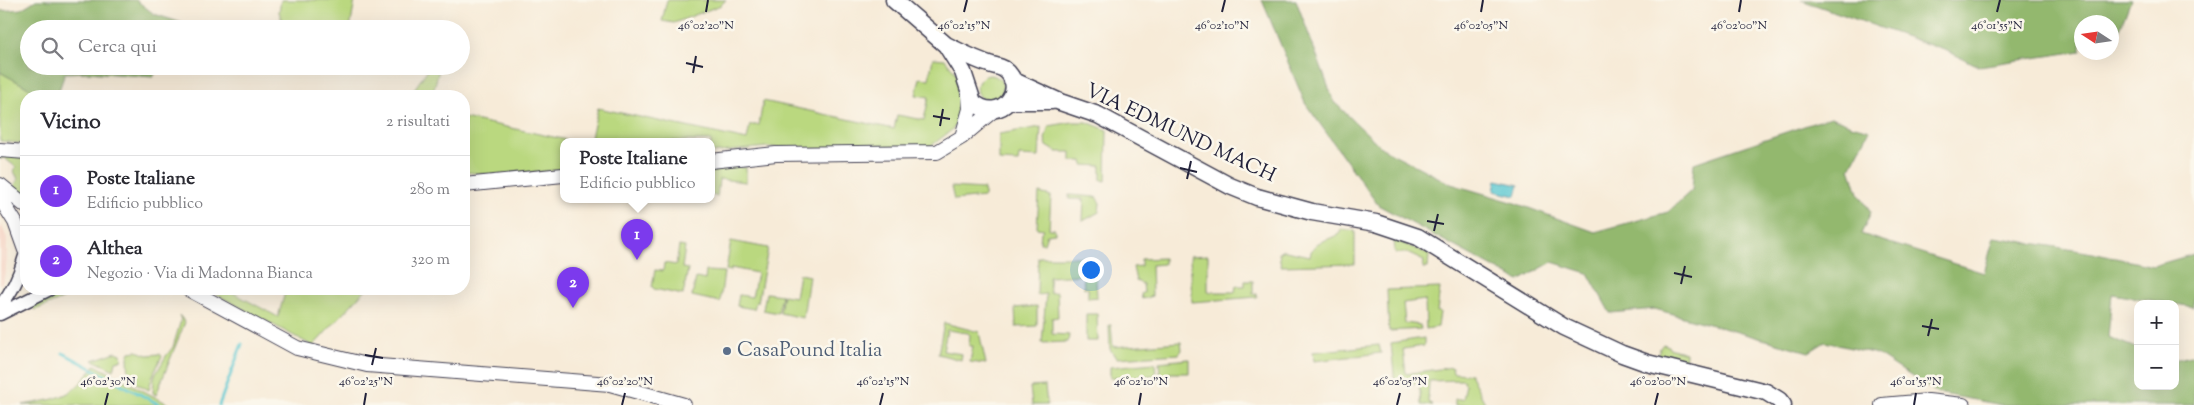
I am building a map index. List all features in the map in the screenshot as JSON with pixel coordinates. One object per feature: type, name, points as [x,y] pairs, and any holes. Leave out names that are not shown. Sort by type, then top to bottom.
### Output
[{"type":"main road","points":[[894,0],[946,45],[963,72],[968,90],[970,110],[962,137]]},
{"type":"main road","points":[[715,160],[776,154],[923,154],[943,150],[994,110],[1009,101],[1012,94],[1012,80],[1004,69],[946,45]]},
{"type":"main road","points":[[990,64],[973,72],[968,90],[979,107],[994,110]]},
{"type":"main road","name":"VIA EDMUND MACH","points":[[1012,80],[1060,102],[1098,115],[1230,186],[1257,197],[1312,212],[1376,223],[1418,237],[1564,327],[1622,354],[1655,365],[1766,392],[1781,403]]},
{"type":"main road","name":"VIA EDMUND MACH","points":[[1009,101],[1060,102]]},
{"type":"main road","points":[[0,150],[20,152]]},
{"type":"main road","points":[[470,184],[560,175]]},
{"type":"main road","points":[[0,185],[20,201]]},
{"type":"main road","points":[[0,198],[15,222],[20,236]]},
{"type":"main road","points":[[199,295],[297,348],[368,365],[610,384],[684,405]]},
{"type":"main road","points":[[1882,405],[1928,401],[1963,405]]},
{"type":"street","points":[[0,306],[10,295],[20,275]]},
{"type":"street","points":[[0,314],[38,295]]},
{"type":"shaded area","points":[[0,222],[7,238],[7,259],[4,279],[0,285]]},
{"type":"green space","points":[[36,0],[136,0],[154,14],[172,20],[20,20],[20,75],[64,75],[59,90],[32,90],[0,72],[0,11],[21,9]]},
{"type":"green space","points":[[281,0],[355,0],[352,20],[282,20],[279,12]]},
{"type":"green space","points":[[667,0],[726,0],[721,5],[674,23],[662,21]]},
{"type":"green space","points":[[1262,0],[1296,0],[1334,102],[1382,148],[1451,184],[1512,202],[1595,232],[1668,212],[1692,190],[1694,163],[1831,117],[1870,130],[1850,168],[1858,193],[1871,212],[1861,234],[1984,273],[1994,237],[2087,252],[2153,266],[2194,254],[2194,307],[2179,305],[2179,300],[2150,300],[2112,294],[2108,337],[2134,347],[2134,390],[2179,390],[2179,359],[2194,355],[2194,405],[2002,405],[1937,393],[1877,354],[1825,342],[1809,352],[1655,309],[1610,313],[1588,273],[1552,262],[1519,281],[1378,205],[1305,103]]},
{"type":"green space","points":[[1801,0],[2131,0],[2119,31],[2119,15],[2074,15],[2074,52],[1979,66],[1947,51]]},
{"type":"green space","points":[[933,58],[945,59],[958,79],[962,108],[959,120],[953,129],[931,146],[833,150],[767,147],[715,153],[715,138],[591,138],[598,108],[747,140],[750,125],[759,125],[763,101],[894,129],[897,115],[924,120],[929,97],[916,95],[920,78],[929,79]]},
{"type":"green space","points":[[0,72],[32,90],[20,90],[20,143],[0,141]]},
{"type":"green space","points":[[127,75],[154,75],[153,77]]},
{"type":"green space","points":[[424,75],[438,75],[434,90],[414,90]]},
{"type":"green space","points":[[990,75],[999,79],[1003,88],[999,97],[990,101],[981,97],[977,88],[981,79]]},
{"type":"green space","points":[[470,119],[560,138],[560,170],[494,175],[470,173]]},
{"type":"green space","points":[[1087,122],[1107,130],[1106,181],[1101,180],[1101,166],[1083,165],[1082,161],[1071,161],[1071,152],[1057,152],[1047,146],[1045,139],[1049,126]]},
{"type":"green space","points":[[1041,127],[1039,157],[1019,156],[1018,162],[999,161],[999,134]]},
{"type":"green space","points":[[0,154],[20,155],[20,197],[12,190],[18,179],[14,171],[16,167],[3,157],[1,160]]},
{"type":"green space","points":[[740,165],[741,168],[746,167],[746,182],[719,179],[717,196],[715,196],[715,168]]},
{"type":"green space","points":[[951,187],[984,189],[984,197],[954,200]]},
{"type":"green space","points":[[1039,193],[1051,196],[1049,229],[1055,229],[1055,233],[1047,234],[1044,243],[1040,243],[1041,232],[1044,229],[1037,228]]},
{"type":"green space","points":[[1069,195],[1096,197],[1100,203],[1099,212],[1083,221],[1084,199],[1069,199]]},
{"type":"green space","points":[[1341,229],[1355,231],[1355,264],[1281,266],[1279,253],[1282,253],[1281,250],[1310,256],[1314,246],[1340,233]]},
{"type":"green space","points":[[1394,240],[1429,254],[1428,268],[1423,268],[1424,261],[1407,253],[1395,253]]},
{"type":"green space","points":[[731,241],[768,248],[758,302],[756,302],[754,309],[737,306],[739,295],[752,297],[757,273],[731,268],[731,271],[726,270]]},
{"type":"green space","points":[[679,246],[685,247],[682,268],[688,269],[683,295],[654,289],[652,287],[655,270],[663,271],[664,263],[676,265]]},
{"type":"green space","points":[[1208,255],[1208,292],[1235,292],[1236,286],[1245,286],[1245,281],[1253,281],[1253,294],[1257,294],[1257,297],[1192,302],[1190,256]]},
{"type":"green space","points":[[1038,257],[1088,257],[1088,267],[1095,265],[1097,297],[1088,298],[1088,288],[1084,288],[1083,275],[1049,277],[1050,293],[1057,292],[1058,317],[1052,318],[1052,334],[1069,335],[1068,342],[1042,343],[1046,294],[1037,295]]},
{"type":"green space","points":[[1164,258],[1164,264],[1151,265],[1152,296],[1142,299],[1141,294],[1144,292],[1143,284],[1136,281],[1133,267],[1141,266],[1141,259]]},
{"type":"green space","points":[[706,271],[724,272],[720,302],[692,296],[696,278],[705,280]]},
{"type":"green space","points":[[799,274],[809,276],[803,318],[780,313],[783,295],[795,297]]},
{"type":"green space","points":[[1440,288],[1437,312],[1440,312],[1438,327],[1426,329],[1425,300],[1403,303],[1405,323],[1420,325],[1421,329],[1389,331],[1387,290]]},
{"type":"green space","points":[[766,293],[782,295],[778,313],[763,310]]},
{"type":"green space","points":[[46,295],[72,295],[35,310],[30,304]]},
{"type":"green space","points":[[217,295],[237,295],[278,317],[284,295],[360,295],[313,346]]},
{"type":"green space","points":[[1037,306],[1037,326],[1016,327],[1015,308]]},
{"type":"green space","points":[[1086,314],[1097,314],[1098,341],[1086,341]]},
{"type":"green space","points":[[179,315],[185,322],[156,395],[153,393],[154,377],[173,347],[181,320]]},
{"type":"green space","points":[[944,323],[979,332],[986,364],[970,362],[973,346],[969,346],[970,335],[968,333],[947,330],[943,351],[962,354],[961,360],[938,354]]},
{"type":"green space","points":[[1109,325],[1111,325],[1113,347],[1181,342],[1182,350],[1179,354],[1116,358],[1110,349]]},
{"type":"green space","points":[[1424,338],[1424,346],[1403,349],[1406,374],[1452,367],[1453,373],[1470,374],[1486,405],[1455,405],[1455,399],[1463,399],[1466,384],[1464,380],[1429,381],[1428,402],[1433,405],[1421,405],[1419,383],[1395,385],[1391,343]]},
{"type":"green space","points":[[1663,344],[1669,346],[1669,348],[1686,353],[1685,367],[1657,359]]},
{"type":"green space","points":[[1379,345],[1381,353],[1314,361],[1313,352]]},
{"type":"green space","points":[[137,351],[148,355],[160,354],[162,356],[152,377],[149,390],[129,379],[128,357],[130,352]]},
{"type":"green space","points":[[116,352],[121,354],[122,360],[116,361],[114,370],[93,360]]},
{"type":"green space","points":[[1189,359],[1189,373],[1169,373],[1169,377],[1160,377],[1159,362]]},
{"type":"green space","points":[[1155,363],[1156,375],[1110,378],[1110,367]]},
{"type":"green space","points":[[95,365],[170,405],[23,405],[65,395],[87,376]]},
{"type":"green space","points":[[1045,386],[1047,405],[1032,405],[1030,387]]},
{"type":"water","points":[[1496,180],[1519,185],[1516,196],[1494,191]]},
{"type":"waterway","points":[[219,405],[242,344]]},
{"type":"waterway","points":[[63,353],[160,405]]},
{"type":"place","name":"Poste Italiane","points":[[637,260]]},
{"type":"place","name":"Althea","points":[[573,308]]},
{"type":"place","name":"CasaPound Italia","points":[[727,351]]}]
